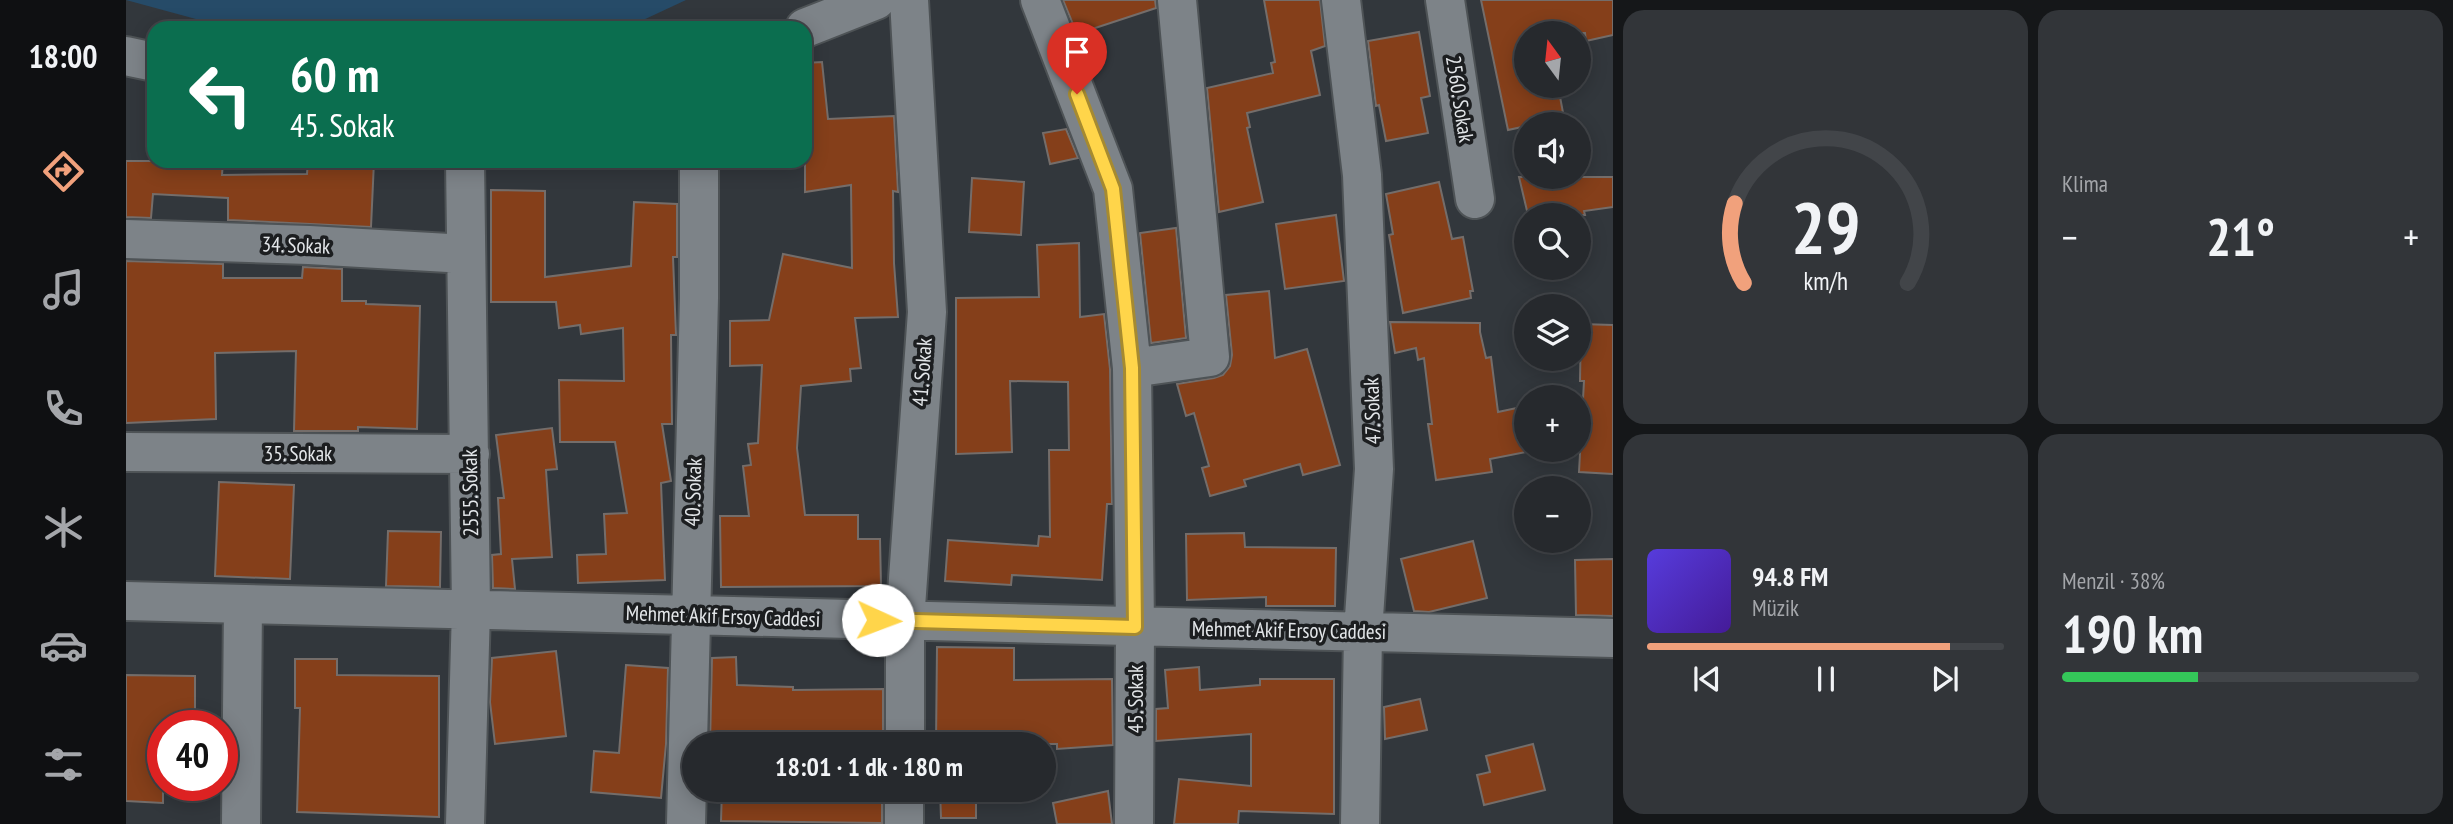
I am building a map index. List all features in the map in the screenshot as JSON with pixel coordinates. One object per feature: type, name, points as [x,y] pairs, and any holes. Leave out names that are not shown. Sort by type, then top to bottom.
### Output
[{"type":"street","points":[[812,25],[876,0]]},
{"type":"street","name":"41. Sokak","points":[[905,732],[905,621],[927,312],[909,0]]},
{"type":"street","name":"45. Sokak","points":[[1040,0],[1113,189],[1132,368],[1135,627],[1133,824]]},
{"type":"street","points":[[1132,368],[1210,357],[1177,0]]},
{"type":"street","name":"47. Sokak","points":[[1341,0],[1363,175],[1374,469],[1363,632],[1360,824]]},
{"type":"street","name":"2560. Sokak","points":[[1445,0],[1475,198]]},
{"type":"street","points":[[126,56],[147,60]]},
{"type":"street","name":"2555. Sokak","points":[[465,168],[471,609],[465,824]]},
{"type":"street","name":"40. Sokak","points":[[686,824],[699,298],[699,168]]},
{"type":"street","name":"34. Sokak","points":[[126,239],[466,254]]},
{"type":"street","name":"35. Sokak","points":[[126,452],[470,454]]},
{"type":"street","name":"Mehmet Akif Ersoy Caddesi","points":[[126,601],[1613,638]]},
{"type":"street","points":[[240,824],[243,604]]},
{"type":"street","points":[[904,802],[904,824]]},
{"type":"shaded area","points":[[126,0],[686,0],[641,21],[203,21]]},
{"type":"building","points":[[1063,0],[1155,0],[1156,8],[1077,34]]},
{"type":"building","points":[[1264,0],[1320,0],[1325,46],[1311,51],[1320,95],[1247,113],[1250,127],[1247,128],[1263,202],[1219,212],[1207,88],[1273,73],[1271,63],[1275,62]]},
{"type":"building","points":[[1481,0],[1613,0],[1613,35],[1591,40],[1591,21],[1514,21],[1514,98],[1560,98],[1563,112],[1514,112],[1514,129],[1508,130]]},
{"type":"building","points":[[1419,32],[1430,96],[1421,98],[1428,133],[1386,141],[1379,105],[1376,106],[1368,41]]},
{"type":"building","points":[[822,62],[828,119],[894,116],[898,192],[893,191],[894,263],[898,317],[855,318],[861,368],[850,369],[851,381],[801,386],[797,448],[805,515],[858,515],[858,539],[880,539],[881,586],[721,587],[720,516],[749,516],[743,466],[751,465],[748,444],[758,443],[762,365],[730,366],[730,321],[769,320],[783,254],[852,268],[851,185],[805,192],[805,168],[812,168],[812,63]]},
{"type":"building","points":[[1066,129],[1078,158],[1050,164],[1043,133]]},
{"type":"building","points":[[126,161],[147,161],[147,168],[222,168],[222,175],[307,174],[307,168],[374,168],[371,227],[228,220],[228,198],[153,194],[151,218],[126,217]]},
{"type":"building","points":[[1591,177],[1613,177],[1613,207],[1591,210],[1591,203],[1525,203],[1522,189],[1591,189]]},
{"type":"building","points":[[972,178],[1024,182],[1021,235],[969,232]]},
{"type":"building","points":[[1439,182],[1452,239],[1463,237],[1473,291],[1470,291],[1471,298],[1403,313],[1389,235],[1393,234],[1386,194]]},
{"type":"building","points":[[491,190],[545,191],[545,277],[631,266],[634,202],[677,204],[677,257],[673,257],[676,335],[671,335],[672,424],[662,424],[671,481],[661,483],[665,580],[578,583],[577,555],[606,554],[604,514],[627,513],[615,442],[560,442],[559,380],[624,381],[623,328],[581,334],[580,325],[559,328],[556,302],[491,302]]},
{"type":"building","points":[[1336,215],[1344,281],[1285,289],[1276,224]]},
{"type":"building","points":[[1176,228],[1186,338],[1151,343],[1140,233]]},
{"type":"building","points":[[1079,243],[1080,317],[1104,314],[1110,369],[1112,504],[1107,504],[1102,580],[1012,575],[1011,585],[945,581],[948,540],[1038,546],[1039,536],[1050,537],[1049,450],[1069,450],[1068,382],[1010,381],[1012,452],[956,454],[956,298],[1039,297],[1037,245]]},
{"type":"building","points":[[126,261],[223,264],[223,278],[302,278],[303,267],[342,269],[342,301],[420,306],[417,429],[358,427],[358,431],[294,431],[296,351],[215,353],[216,419],[126,423]]},
{"type":"building","points":[[1269,291],[1275,358],[1307,349],[1340,465],[1303,475],[1300,464],[1244,480],[1246,486],[1210,496],[1202,468],[1209,466],[1194,413],[1186,416],[1177,384],[1223,375],[1230,366],[1232,355],[1226,295]]},
{"type":"building","points":[[1390,322],[1480,323],[1486,358],[1491,357],[1498,412],[1514,409],[1514,454],[1490,459],[1492,472],[1436,480],[1428,424],[1432,424],[1424,358],[1418,360],[1416,348],[1395,353]]},
{"type":"building","points":[[1591,324],[1613,325],[1613,474],[1579,472],[1580,462],[1591,462],[1591,385],[1584,385],[1584,381],[1580,381],[1580,371],[1591,371]]},
{"type":"building","points":[[552,428],[557,469],[546,470],[552,557],[512,559],[515,589],[493,588],[492,555],[501,554],[498,498],[504,498],[496,435]]},
{"type":"building","points":[[219,482],[294,485],[290,579],[215,576]]},
{"type":"building","points":[[388,531],[441,532],[440,587],[386,586]]},
{"type":"building","points":[[1244,533],[1245,547],[1336,548],[1335,606],[1266,606],[1266,597],[1187,600],[1186,534]]},
{"type":"building","points":[[1473,541],[1487,598],[1429,612],[1414,611],[1401,559]]},
{"type":"building","points":[[1613,559],[1613,616],[1576,615],[1575,560]]},
{"type":"building","points":[[937,647],[1014,648],[1014,680],[1112,679],[1113,745],[1057,749],[1056,732],[936,732]]},
{"type":"building","points":[[556,651],[566,736],[495,744],[490,702],[492,658]]},
{"type":"building","points":[[736,657],[737,685],[793,687],[793,690],[883,689],[883,732],[710,732],[712,658]]},
{"type":"building","points":[[295,659],[337,659],[337,675],[439,676],[439,817],[297,812],[300,708],[295,708]]},
{"type":"building","points":[[626,665],[668,668],[661,798],[591,792],[594,751],[619,753]]},
{"type":"building","points":[[1199,667],[1200,690],[1260,685],[1260,679],[1334,679],[1334,814],[1239,811],[1238,824],[1174,824],[1179,779],[1251,786],[1251,734],[1156,741],[1156,709],[1168,708],[1165,670]]},
{"type":"building","points":[[126,675],[195,676],[195,710],[147,710],[147,801],[163,803],[126,801]]},
{"type":"building","points":[[1420,699],[1427,730],[1385,739],[1384,707]]},
{"type":"building","points":[[1533,744],[1545,790],[1484,805],[1477,775],[1490,772],[1486,756]]},
{"type":"building","points":[[1108,791],[1112,824],[1057,824],[1053,803]]},
{"type":"building","points":[[722,802],[882,802],[882,823],[721,821]]},
{"type":"building","points":[[940,802],[976,802],[976,818],[941,818]]},
{"type":"route","points":[[878,620],[1135,627],[1132,368],[1113,189],[1077,94]]}]
